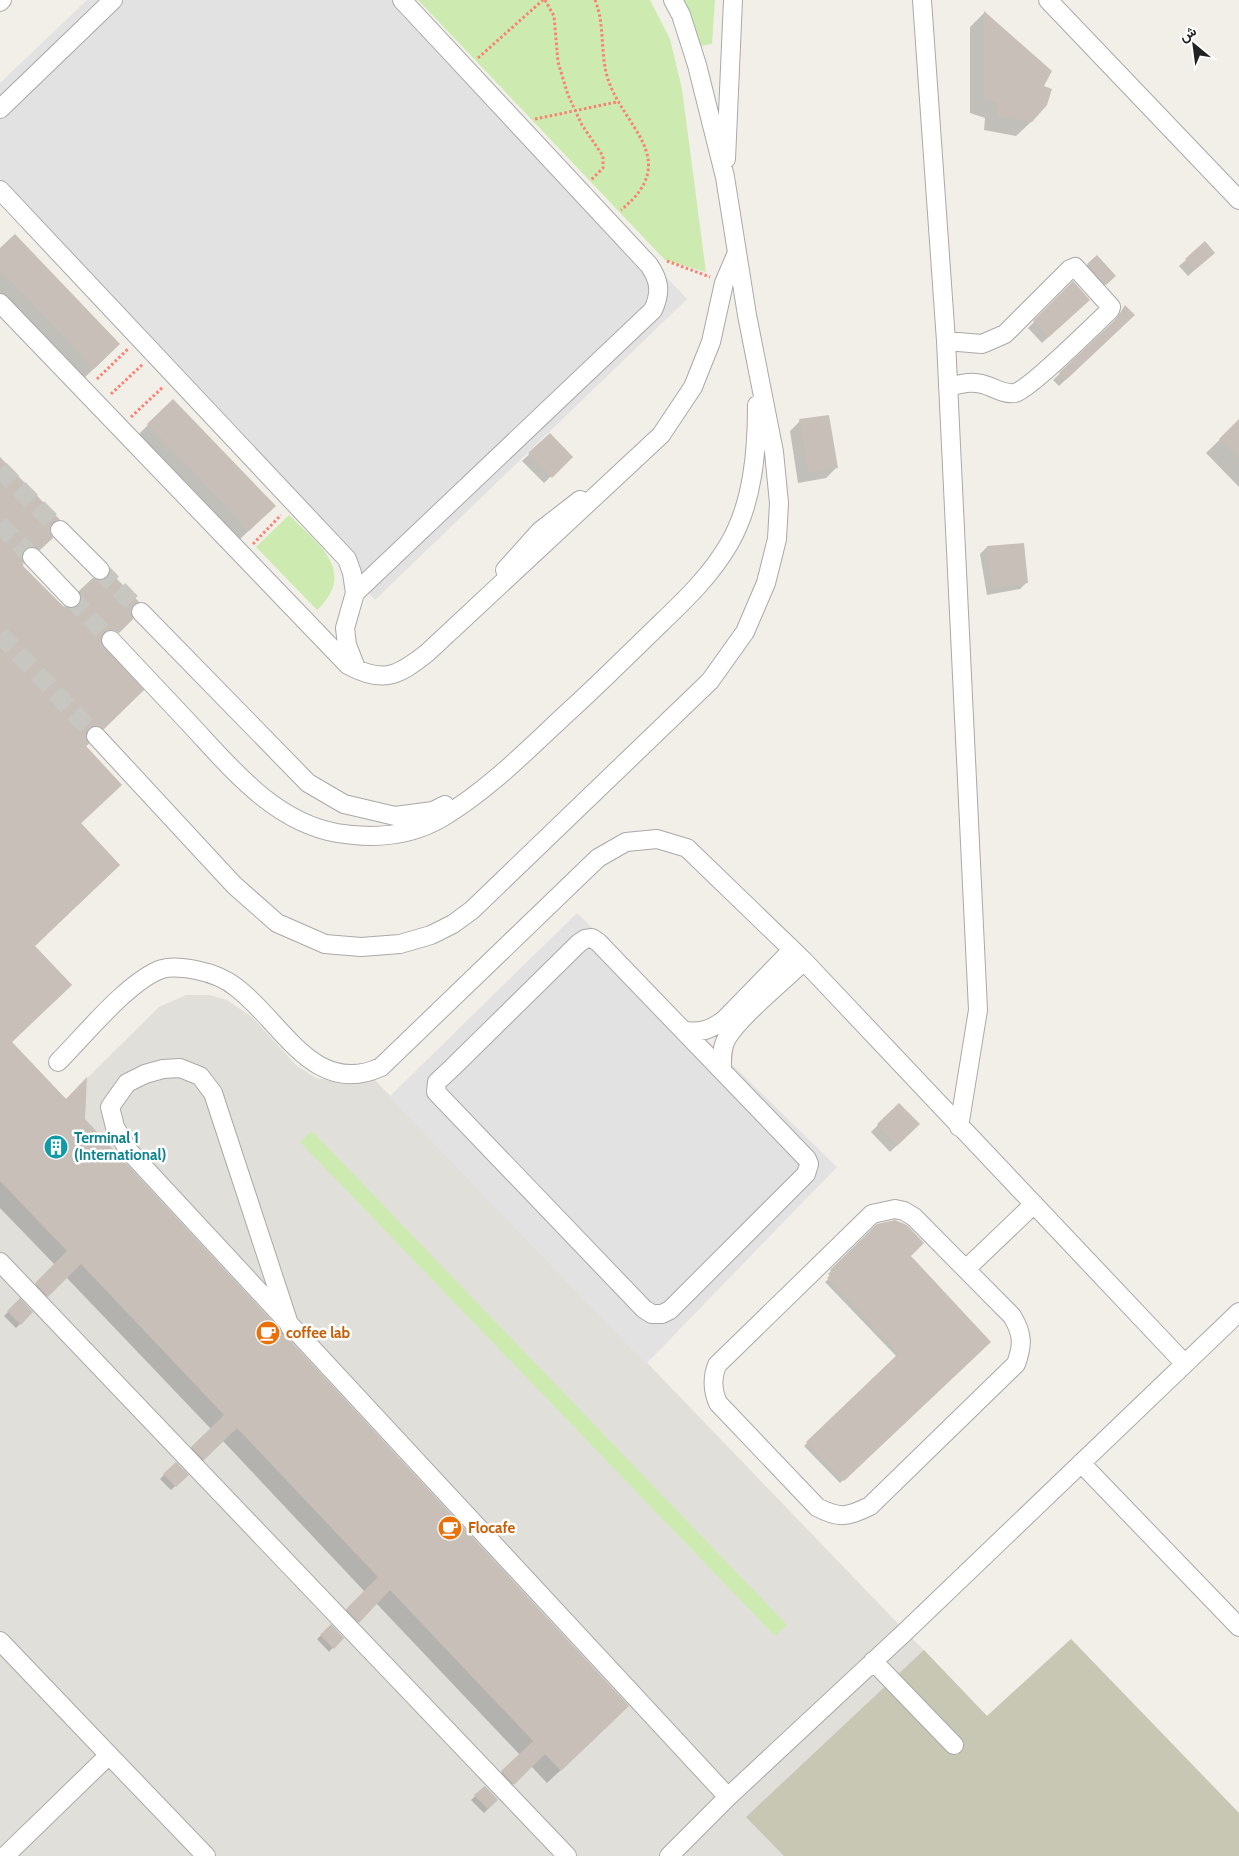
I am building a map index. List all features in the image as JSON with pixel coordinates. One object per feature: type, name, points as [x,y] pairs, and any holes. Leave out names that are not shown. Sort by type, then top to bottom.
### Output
[{"type":"lane","points":[[0,109],[113,0]]},
{"type":"lane","points":[[355,593],[653,310],[658,298],[659,287],[656,276],[648,266],[402,0]]},
{"type":"lane","points":[[96,736],[234,885],[277,922],[325,944],[361,947],[400,944],[431,935],[452,924],[472,910],[710,681],[745,632],[766,583],[776,539],[779,503],[774,452],[757,372],[736,255],[725,177],[697,65],[681,15],[674,0]]},
{"type":"lane","points":[[725,177],[734,0]]},
{"type":"lane","points":[[922,0],[946,341],[978,1010],[959,1127]]},
{"type":"lane","points":[[1048,0],[1239,200]]},
{"type":"lane","points":[[0,190],[347,559],[352,573],[355,593],[345,628],[347,645],[356,669]]},
{"type":"lane","points":[[0,303],[348,665],[382,677],[406,669],[486,600],[661,435],[693,387],[711,342],[724,283],[736,255]]},
{"type":"lane","points":[[946,341],[982,344],[1005,334],[1070,269],[1075,267],[1111,307],[1036,379],[1015,392],[1006,393],[987,385],[970,382],[948,387]]},
{"type":"lane","points":[[111,640],[245,782],[271,805],[300,821],[334,833],[377,838],[406,832],[442,818],[500,775],[704,581],[730,543],[748,496],[757,425],[757,372]]},
{"type":"lane","points":[[60,530],[100,570]]},
{"type":"lane","points":[[32,557],[71,598]]},
{"type":"lane","points":[[141,612],[308,783],[344,804],[395,816],[432,811],[464,797],[500,775]]},
{"type":"lane","points":[[58,1062],[134,986],[162,969],[187,968],[212,973],[237,988],[300,1052],[318,1065],[339,1075],[368,1072],[380,1066],[598,858],[626,842],[657,839],[687,848],[798,956],[1185,1364]]},
{"type":"lane","points":[[592,938],[598,942],[684,1031],[807,1159],[808,1169],[703,1279],[670,1310],[662,1314],[652,1314],[644,1310],[436,1092],[437,1082],[585,939],[592,938]]},
{"type":"lane","points":[[684,1031],[698,1032],[713,1028],[798,956]]},
{"type":"lane","points":[[722,1071],[722,1054],[727,1038],[798,956]]},
{"type":"lane","points":[[290,1327],[213,1093],[200,1076],[180,1068],[145,1074],[127,1083],[110,1107],[115,1127],[128,1150],[290,1327],[728,1797]]},
{"type":"lane","points":[[966,1269],[1034,1204]]},
{"type":"lane","points":[[884,1210],[904,1210],[914,1217],[966,1269],[1012,1316],[1019,1328],[1022,1342],[1016,1364],[870,1506],[852,1515],[832,1516],[817,1507],[718,1403],[713,1384],[713,1375],[717,1365],[872,1214],[884,1210]]},
{"type":"lane","points":[[0,1262],[567,1856]]},
{"type":"lane","points":[[669,1856],[728,1797],[874,1661],[1239,1312]]},
{"type":"lane","points":[[1081,1463],[1239,1628]]},
{"type":"lane","points":[[0,1641],[206,1856]]},
{"type":"lane","points":[[874,1661],[954,1745]]},
{"type":"lane","points":[[5,1856],[109,1755]]},
{"type":"path","points":[[476,60],[544,0],[554,16],[558,62],[575,110],[603,156],[603,168],[590,180]]},
{"type":"path","points":[[595,0],[600,20],[604,67],[618,102],[644,141],[648,162],[646,177],[641,188],[620,212]]},
{"type":"path","points":[[532,119],[618,102]]},
{"type":"path","points":[[662,259],[724,283]]},
{"type":"path","points":[[84,391],[140,338]]},
{"type":"path","points":[[99,406],[155,354]]},
{"type":"path","points":[[120,428],[175,375]]},
{"type":"path","points":[[242,555],[294,502]]},
{"type":"shaded area","points":[[87,0],[403,0],[687,299],[375,600],[0,199],[0,83]]},
{"type":"shaded area","points":[[0,457],[65,525],[23,566],[63,606],[105,566],[145,608],[104,647],[145,689],[86,746],[122,785],[81,824],[120,865],[35,946],[72,985],[12,1042],[66,1099],[159,1007],[186,995],[209,995],[227,1000],[252,1017],[296,1065],[316,1078],[345,1083],[373,1078],[987,1716],[1071,1639],[1239,1813],[1239,1856],[0,1856]]},
{"type":"shaded area","points":[[577,913],[837,1167],[646,1364],[389,1097]]},
{"type":"shaded area","points":[[1071,1639],[1239,1813],[1239,1856],[784,1856],[746,1817],[924,1650],[987,1716]]},
{"type":"green space","points":[[418,0],[650,0],[670,39],[682,89],[706,272],[665,260]]},
{"type":"green space","points":[[684,0],[715,0],[712,44],[701,46]]},
{"type":"green space","points":[[289,515],[321,548],[334,570],[334,583],[329,596],[317,610],[256,547]]},
{"type":"green space","points":[[312,1131],[787,1625],[775,1636],[300,1142]]},
{"type":"building","points":[[984,11],[1052,71],[1044,86],[1052,89],[1047,105],[1032,122],[998,116],[998,104],[984,99]]},
{"type":"building","points":[[15,234],[120,344],[94,369],[0,270],[0,248]]},
{"type":"building","points":[[1205,241],[1215,253],[1195,270],[1185,259]]},
{"type":"building","points":[[1097,255],[1116,276],[1106,285],[1087,264]]},
{"type":"building","points":[[1073,281],[1090,300],[1049,337],[1033,321]]},
{"type":"building","points":[[1125,305],[1135,315],[1066,380],[1059,373],[1117,318]]},
{"type":"building","points":[[173,399],[276,506],[249,531],[147,424]]},
{"type":"building","points":[[829,415],[838,468],[809,473],[799,419]]},
{"type":"building","points":[[1239,419],[1239,458],[1219,439]]},
{"type":"building","points":[[550,433],[573,457],[552,478],[528,453]]},
{"type":"building","name":"Terminal 1 (International)","points":[[0,457],[60,520],[52,523],[50,532],[53,538],[40,550],[30,547],[24,550],[22,554],[23,566],[63,606],[68,608],[79,605],[81,596],[79,591],[93,578],[103,580],[110,572],[139,602],[131,609],[133,619],[119,633],[114,630],[104,632],[101,642],[144,690],[104,729],[93,726],[86,733],[89,744],[86,746],[122,785],[81,823],[120,865],[35,946],[72,985],[12,1042],[66,1099],[87,1077],[85,1119],[629,1706],[561,1771],[545,1754],[514,1785],[501,1771],[533,1741],[390,1590],[359,1623],[346,1609],[378,1577],[237,1428],[204,1460],[191,1447],[224,1415],[81,1264],[48,1297],[35,1283],[67,1251],[0,1181]]},
{"type":"building","points":[[1024,543],[1028,583],[993,588],[987,546]]},
{"type":"building","points":[[899,1103],[920,1124],[897,1146],[877,1124]]},
{"type":"building","points":[[895,1220],[907,1225],[924,1243],[911,1256],[991,1342],[844,1481],[806,1442],[899,1353],[827,1278],[833,1273],[830,1270],[877,1224]]},
{"type":"building","points":[[20,1298],[33,1312],[21,1325],[7,1311]]},
{"type":"building","points":[[176,1462],[189,1475],[176,1487],[163,1474]]},
{"type":"building","points":[[331,1624],[344,1638],[334,1649],[320,1635]]},
{"type":"building","points":[[485,1786],[498,1800],[488,1809],[474,1795]]},
{"type":"tunnel","points":[[0,469],[60,530]]},
{"type":"tunnel","points":[[0,524],[32,557]]},
{"type":"tunnel","points":[[100,570],[141,612]]},
{"type":"tunnel","points":[[71,598],[111,640]]},
{"type":"tunnel","points":[[0,634],[96,736]]},
{"type":"place","name":"Terminal 1 (International)","points":[[56,1147]]},
{"type":"place","name":"coffee lab","points":[[268,1333]]},
{"type":"place","name":"Flocafe","points":[[450,1528]]}]
